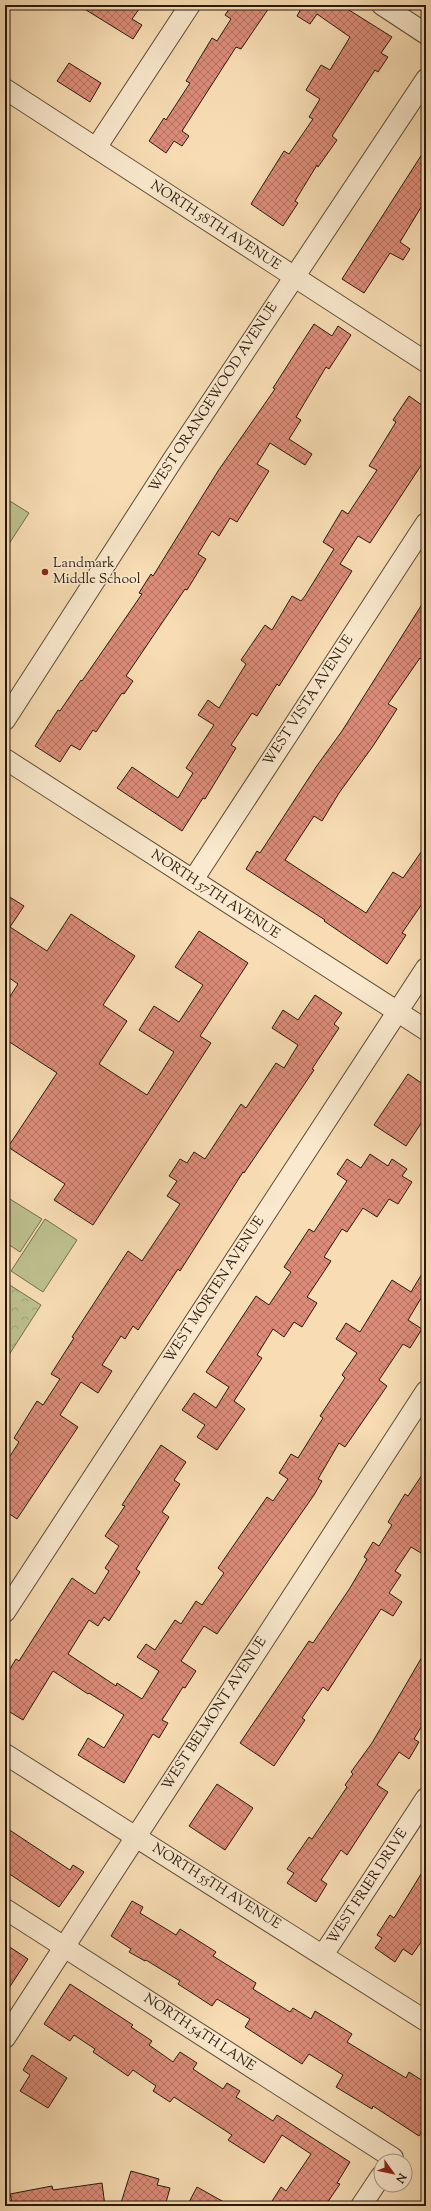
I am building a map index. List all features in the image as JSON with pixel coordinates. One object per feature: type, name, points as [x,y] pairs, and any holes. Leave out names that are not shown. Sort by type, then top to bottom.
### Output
[{"type":"street","points":[[96,148],[190,5]]},
{"type":"street","points":[[382,5],[426,34]]},
{"type":"street","name":"WEST ORANGEWOOD AVENUE","points":[[5,720],[293,277],[426,79]]},
{"type":"street","name":"NORTH 58TH AVENUE","points":[[5,89],[426,362]]},
{"type":"street","name":"WEST VISTA AVENUE","points":[[193,880],[426,523]]},
{"type":"street","name":"NORTH 57TH AVENUE","points":[[5,759],[426,1030]]},
{"type":"street","name":"WEST MORTEN AVENUE","points":[[5,1612],[426,968]]},
{"type":"street","name":"WEST BELMONT AVENUE","points":[[5,2038],[426,1391]]},
{"type":"street","name":"NORTH 55TH AVENUE","points":[[5,1754],[426,2021]]},
{"type":"street","name":"WEST FRIER DRIVE","points":[[323,1955],[426,1798]]},
{"type":"street","name":"NORTH 54TH LANE","points":[[5,1909],[381,2153]]},
{"type":"street","points":[[361,2206],[373,2188]]},
{"type":"green space","points":[[5,498],[29,513],[5,550]]},
{"type":"green space","points":[[5,1196],[42,1219],[20,1252],[5,1242]]},
{"type":"green space","points":[[45,1219],[77,1240],[43,1292],[11,1271]]},
{"type":"green space","points":[[5,1282],[41,1305],[5,1361]]},
{"type":"building","points":[[78,5],[142,5],[132,19],[142,25],[133,39]]},
{"type":"building","points":[[232,5],[271,5],[241,49],[236,47],[182,131],[189,136],[182,146],[174,141],[166,153],[149,141],[164,118],[166,120],[190,83],[186,81],[212,38],[217,41],[231,19],[225,15]]},
{"type":"building","points":[[303,5],[341,5],[392,37],[381,53],[388,57],[378,72],[375,70],[332,136],[337,140],[318,167],[317,165],[295,201],[298,203],[283,226],[251,204],[284,151],[289,154],[313,119],[309,117],[320,99],[306,90],[321,65],[330,70],[350,37],[317,14],[310,24],[297,16]]},
{"type":"building","points":[[69,63],[101,83],[90,102],[57,81]]},
{"type":"building","points":[[426,148],[426,199],[400,242],[410,249],[403,260],[390,253],[364,293],[342,279]]},
{"type":"building","points":[[314,324],[332,336],[338,326],[351,335],[329,369],[326,367],[296,417],[301,420],[289,439],[312,454],[305,465],[270,443],[257,464],[269,471],[237,522],[230,518],[219,536],[212,531],[198,554],[206,559],[187,590],[185,589],[126,676],[133,681],[124,694],[122,693],[96,732],[93,730],[80,750],[71,745],[60,762],[35,746],[58,710],[60,711],[81,680],[82,681],[142,594],[139,593],[151,574],[153,576],[218,471],[275,389],[273,388]]},
{"type":"building","points":[[409,396],[426,408],[426,458],[370,543],[358,536],[340,564],[352,571],[279,686],[277,684],[257,716],[252,713],[231,745],[236,748],[205,799],[203,798],[182,831],[117,788],[132,767],[178,798],[193,773],[186,768],[214,725],[198,715],[208,700],[219,708],[246,664],[241,660],[265,625],[272,630],[292,596],[301,601],[305,596],[334,549],[323,542],[342,510],[348,514],[377,470],[369,466],[396,422],[393,420]]},
{"type":"building","points":[[426,598],[426,662],[420,658],[388,704],[397,709],[373,746],[339,793],[322,821],[314,816],[285,860],[366,913],[393,872],[403,878],[426,845],[426,898],[402,933],[406,935],[387,964],[324,921],[325,920],[246,869],[257,851],[260,853],[316,767],[342,731]]},
{"type":"building","points":[[5,894],[24,906],[10,927],[47,951],[71,914],[135,956],[103,1005],[127,1021],[99,1064],[147,1095],[174,1052],[139,1030],[154,1006],[179,1022],[203,985],[175,967],[199,931],[248,963],[200,1036],[211,1043],[93,1225],[54,1200],[65,1184],[8,1147],[57,1073],[5,1039],[5,1004],[18,984],[5,975]]},
{"type":"building","points":[[315,995],[342,1013],[334,1024],[339,1028],[312,1069],[314,1070],[244,1173],[243,1172],[180,1271],[178,1269],[138,1330],[133,1326],[125,1339],[121,1336],[102,1365],[112,1371],[98,1393],[81,1382],[60,1415],[78,1427],[17,1519],[5,1511],[5,1464],[19,1442],[14,1438],[37,1401],[43,1405],[60,1379],[51,1374],[74,1338],[72,1337],[128,1251],[142,1261],[180,1204],[167,1196],[177,1181],[169,1176],[180,1159],[187,1163],[194,1152],[205,1159],[241,1104],[246,1108],[276,1063],[284,1068],[298,1045],[272,1028],[283,1010],[298,1020]]},
{"type":"building","points":[[408,1074],[426,1086],[426,1116],[406,1146],[374,1125]]},
{"type":"building","points":[[370,1154],[388,1166],[392,1159],[407,1169],[402,1176],[412,1182],[398,1204],[389,1199],[377,1217],[363,1208],[347,1232],[342,1229],[324,1257],[331,1261],[307,1297],[317,1303],[302,1327],[294,1322],[284,1337],[273,1329],[257,1355],[262,1358],[234,1401],[245,1409],[217,1450],[197,1437],[205,1425],[182,1410],[194,1393],[216,1408],[229,1387],[206,1372],[256,1296],[269,1305],[291,1272],[284,1267],[309,1229],[314,1232],[347,1181],[337,1174],[347,1159],[361,1168]]},
{"type":"building","points":[[426,1267],[426,1290],[408,1320],[422,1329],[410,1348],[403,1344],[379,1380],[387,1386],[345,1447],[339,1443],[318,1479],[322,1481],[314,1495],[217,1634],[204,1626],[181,1661],[196,1671],[185,1688],[183,1687],[162,1720],[168,1723],[159,1738],[153,1734],[124,1783],[78,1755],[88,1738],[104,1748],[124,1715],[89,1693],[88,1694],[53,1671],[23,1720],[5,1709],[5,1677],[16,1659],[19,1661],[72,1578],[95,1594],[109,1571],[105,1568],[119,1546],[105,1536],[125,1506],[122,1505],[161,1445],[186,1462],[174,1480],[180,1484],[162,1512],[169,1517],[136,1569],[140,1572],[109,1621],[104,1617],[98,1626],[89,1620],[68,1654],[116,1686],[117,1683],[142,1699],[159,1671],[137,1657],[146,1644],[155,1650],[175,1620],[181,1624],[196,1601],[202,1605],[224,1573],[218,1568],[267,1497],[273,1501],[288,1479],[279,1473],[291,1454],[298,1458],[323,1418],[320,1416],[345,1378],[342,1375],[357,1353],[336,1339],[346,1323],[360,1332],[392,1280],[411,1292]]},
{"type":"building","points":[[426,1469],[426,1545],[421,1553],[411,1547],[395,1571],[401,1575],[389,1593],[402,1602],[393,1616],[381,1609],[328,1691],[323,1687],[302,1718],[305,1720],[274,1766],[240,1743],[309,1641],[313,1643],[350,1588],[367,1559],[364,1557],[373,1542],[379,1546],[392,1525],[388,1522],[405,1494],[408,1496]]},
{"type":"building","points":[[426,1650],[426,1719],[414,1739],[419,1742],[409,1759],[399,1752],[377,1785],[388,1792],[347,1855],[341,1850],[321,1880],[327,1884],[316,1902],[287,1883],[294,1873],[287,1869],[309,1837],[312,1839],[347,1787],[345,1785],[353,1774],[351,1772],[372,1743]]},
{"type":"building","points":[[217,1784],[253,1808],[225,1850],[189,1826]]},
{"type":"building","points":[[5,1827],[70,1870],[73,1865],[84,1872],[59,1907],[5,1871]]},
{"type":"building","points":[[426,1866],[426,1935],[412,1955],[403,1949],[395,1962],[375,1948],[382,1938],[377,1935],[390,1915],[394,1918]]},
{"type":"building","points":[[132,1901],[143,1907],[140,1913],[176,1935],[180,1929],[216,1952],[213,1956],[256,1983],[253,1989],[290,2012],[293,2008],[311,2019],[315,2011],[352,2034],[347,2042],[406,2078],[409,2072],[426,2083],[426,2125],[419,2136],[373,2106],[372,2109],[336,2087],[343,2075],[309,2054],[302,2064],[245,2027],[250,2019],[217,1999],[212,2006],[178,1984],[180,1981],[146,1960],[145,1961],[129,1952],[131,1949],[111,1936]]},
{"type":"building","points":[[5,1944],[28,1959],[5,1994]]},
{"type":"building","points":[[70,1984],[133,2025],[131,2027],[152,2041],[149,2045],[173,2062],[180,2052],[197,2063],[193,2069],[223,2089],[227,2083],[240,2091],[236,2097],[273,2121],[277,2115],[350,2162],[337,2183],[340,2184],[325,2206],[269,2206],[281,2187],[286,2191],[311,2154],[282,2135],[264,2163],[228,2140],[232,2135],[174,2097],[170,2102],[153,2091],[156,2086],[133,2070],[128,2076],[93,2052],[95,2049],[74,2035],[70,2041],[44,2024]]},
{"type":"building","points":[[32,2055],[67,2078],[48,2108],[20,2091],[30,2075],[23,2070]]},
{"type":"building","points":[[131,2171],[159,2179],[157,2185],[170,2188],[165,2206],[120,2206]]},
{"type":"building","points":[[102,2183],[105,2206],[13,2206],[10,2194],[52,2186],[53,2190]]},
{"type":"building","points":[[197,2187],[231,2206],[187,2206]]},
{"type":"place","name":"Landmark Middle School","points":[[45,572]]}]
